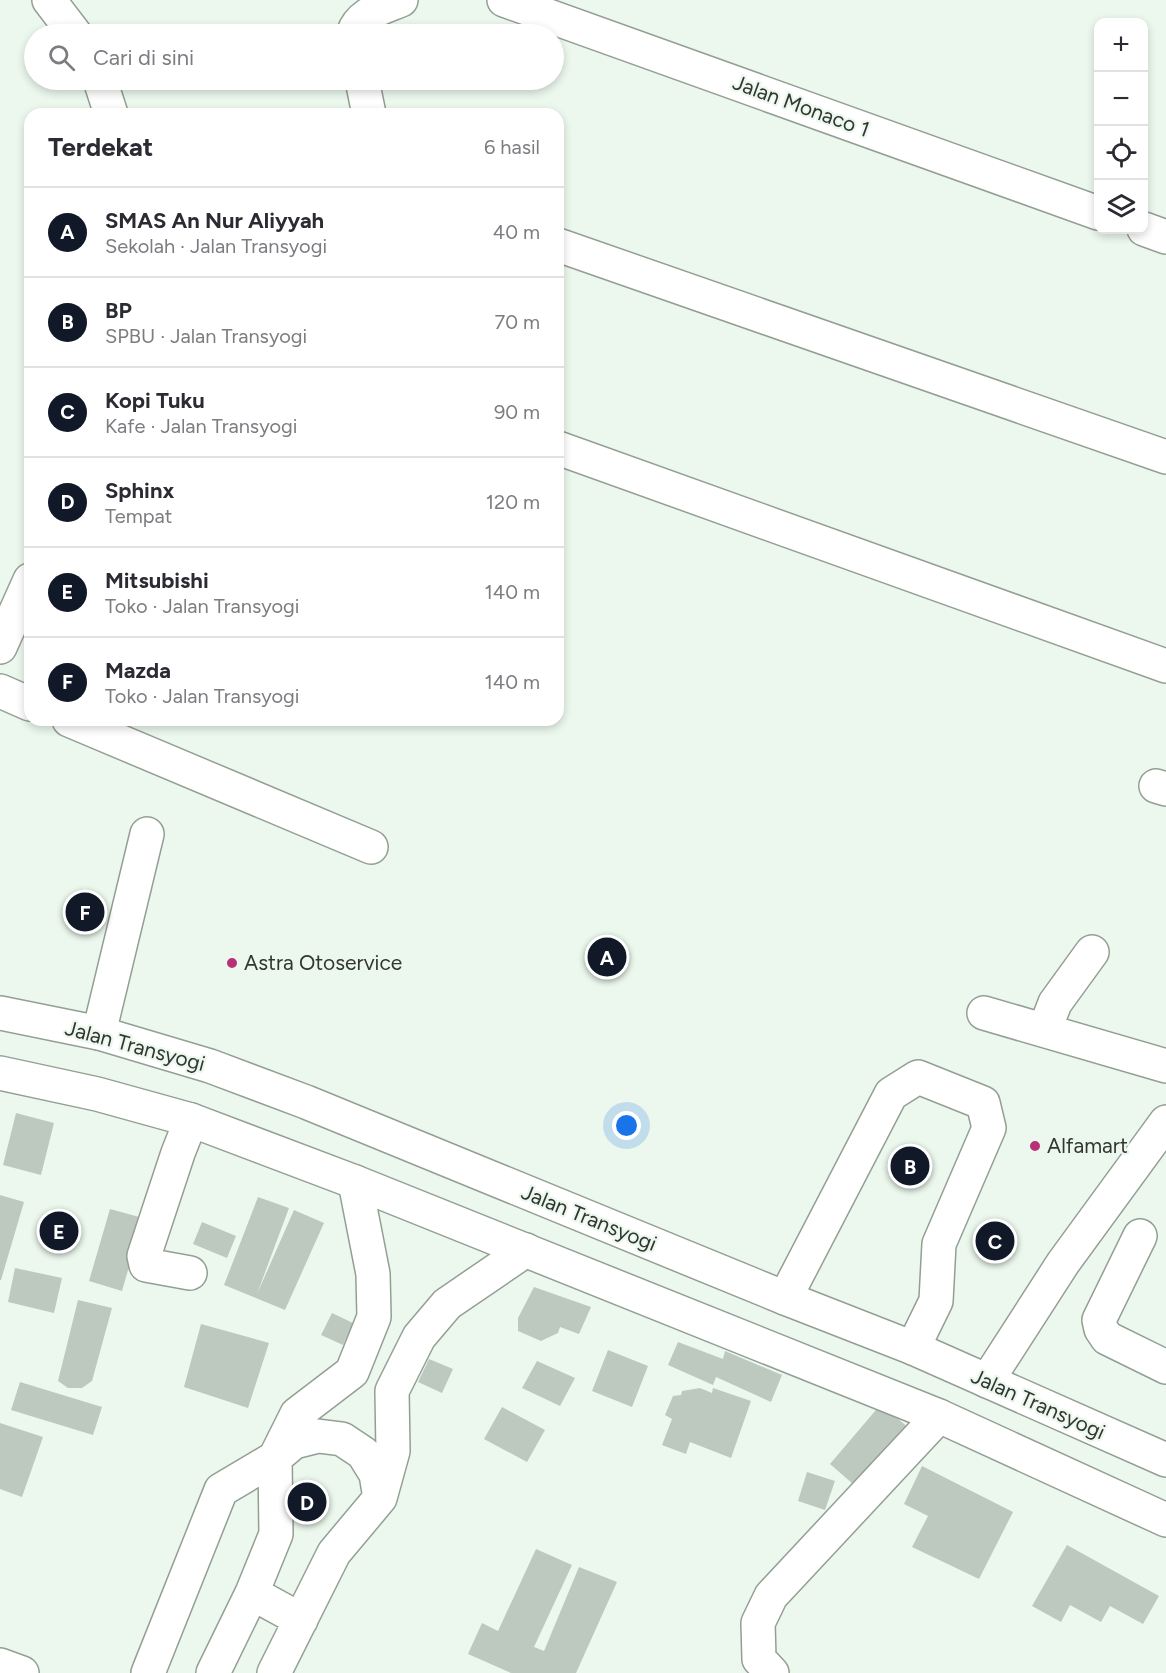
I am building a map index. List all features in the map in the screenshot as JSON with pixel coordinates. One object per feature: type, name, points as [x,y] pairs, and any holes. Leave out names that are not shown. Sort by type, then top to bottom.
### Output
[{"type":"main road","points":[[50,0],[68,24]]},
{"type":"main road","points":[[358,24],[368,14],[401,0]]},
{"type":"main road","name":"Jalan Monaco 1","points":[[504,0],[1094,212]]},
{"type":"main road","points":[[103,90],[109,108]]},
{"type":"main road","points":[[364,90],[368,108]]},
{"type":"main road","points":[[1148,231],[1166,237]]},
{"type":"main road","points":[[564,247],[1166,457]]},
{"type":"main road","points":[[564,450],[1166,666]]},
{"type":"main road","points":[[0,647],[24,593]]},
{"type":"main road","points":[[0,691],[24,701]]},
{"type":"main road","points":[[83,726],[371,846]]},
{"type":"main road","points":[[99,1033],[147,834]]},
{"type":"main road","points":[[1045,1029],[1055,1004],[1092,952]]},
{"type":"main road","name":"Jalan Transyogi","points":[[0,1013],[99,1033],[210,1066],[306,1102],[913,1348],[1165,1456]]},
{"type":"main road","points":[[984,1013],[1166,1066]]},
{"type":"main road","points":[[0,1073],[97,1094],[191,1120],[355,1182],[939,1416],[1166,1520]]},
{"type":"main road","points":[[785,1298],[891,1094],[918,1077],[929,1081],[983,1103],[989,1128],[939,1244],[936,1301],[913,1348]]},
{"type":"main road","points":[[190,1273],[146,1265],[144,1256],[177,1153],[191,1120]]},
{"type":"main road","points":[[987,1381],[1063,1263],[1166,1122]]},
{"type":"main road","points":[[213,1673],[252,1593],[276,1534],[275,1458],[297,1414],[352,1372],[374,1317],[373,1274],[355,1182]]},
{"type":"main road","points":[[1140,1236],[1099,1320],[1101,1329],[1107,1338],[1166,1368]]},
{"type":"main road","points":[[274,1673],[334,1553],[380,1498],[393,1451],[392,1390],[419,1337],[447,1304],[526,1250]]},
{"type":"main road","points":[[374,1317],[419,1337]]},
{"type":"main road","points":[[772,1673],[759,1659],[758,1623],[771,1596],[939,1416]]},
{"type":"main road","points":[[148,1673],[221,1490],[275,1458],[294,1442],[318,1436],[342,1439],[363,1453],[376,1474],[380,1498]]},
{"type":"main road","points":[[252,1593],[301,1620]]},
{"type":"main road","points":[[0,1665],[22,1673]]},
{"type":"building","points":[[16,1113],[54,1123],[41,1175],[3,1165]]},
{"type":"building","points":[[0,1195],[24,1202],[1,1280],[0,1280]]},
{"type":"building","points":[[258,1197],[289,1208],[257,1294],[294,1210],[324,1223],[285,1310],[224,1285]]},
{"type":"building","points":[[110,1209],[143,1218],[122,1291],[89,1281]]},
{"type":"building","points":[[202,1222],[236,1236],[227,1258],[193,1244]]},
{"type":"building","points":[[15,1268],[62,1278],[54,1313],[8,1302]]},
{"type":"building","points":[[534,1287],[591,1307],[579,1334],[560,1327],[558,1333],[541,1341],[518,1331],[518,1318]]},
{"type":"building","points":[[78,1300],[112,1308],[92,1381],[82,1388],[68,1388],[58,1381]]},
{"type":"building","points":[[332,1313],[353,1323],[343,1345],[321,1335]]},
{"type":"building","points":[[201,1324],[269,1343],[248,1408],[184,1387]]},
{"type":"building","points":[[678,1342],[723,1359],[725,1351],[782,1375],[771,1402],[716,1377],[713,1385],[668,1365]]},
{"type":"building","points":[[608,1350],[648,1366],[632,1407],[592,1391]]},
{"type":"building","points":[[429,1359],[453,1369],[442,1393],[418,1382]]},
{"type":"building","points":[[537,1361],[575,1378],[560,1406],[522,1388]]},
{"type":"building","points":[[20,1382],[102,1407],[93,1435],[11,1410]]},
{"type":"building","points":[[700,1388],[712,1393],[713,1388],[751,1401],[731,1458],[690,1442],[686,1454],[662,1445],[672,1419],[665,1415],[673,1396],[681,1395],[682,1391]]},
{"type":"building","points":[[881,1404],[911,1430],[872,1475],[866,1470],[853,1484],[830,1464]]},
{"type":"building","points":[[502,1407],[545,1430],[527,1462],[484,1439]]},
{"type":"building","points":[[0,1423],[43,1437],[22,1497],[0,1489]]},
{"type":"building","points":[[922,1466],[1013,1512],[979,1579],[912,1547],[928,1516],[904,1504]]},
{"type":"building","points":[[807,1472],[835,1481],[825,1510],[798,1501]]},
{"type":"building","points":[[1067,1545],[1159,1596],[1143,1624],[1110,1606],[1101,1622],[1070,1605],[1061,1622],[1032,1606]]},
{"type":"building","points":[[536,1549],[572,1565],[534,1647],[544,1651],[579,1567],[617,1582],[576,1673],[511,1673],[468,1654],[482,1623],[498,1631]]},
{"type":"place","name":"Mazda","points":[[85,912]]},
{"type":"place","name":"SMAS An Nur Aliyyah","points":[[607,957]]},
{"type":"place","name":"Astra Otoservice","points":[[232,963]]},
{"type":"place","name":"Alfamart","points":[[1035,1146]]},
{"type":"place","name":"BP","points":[[910,1166]]},
{"type":"place","name":"Mitsubishi","points":[[59,1231]]},
{"type":"place","name":"Kopi Tuku","points":[[995,1241]]},
{"type":"place","name":"Sphinx","points":[[307,1502]]}]
